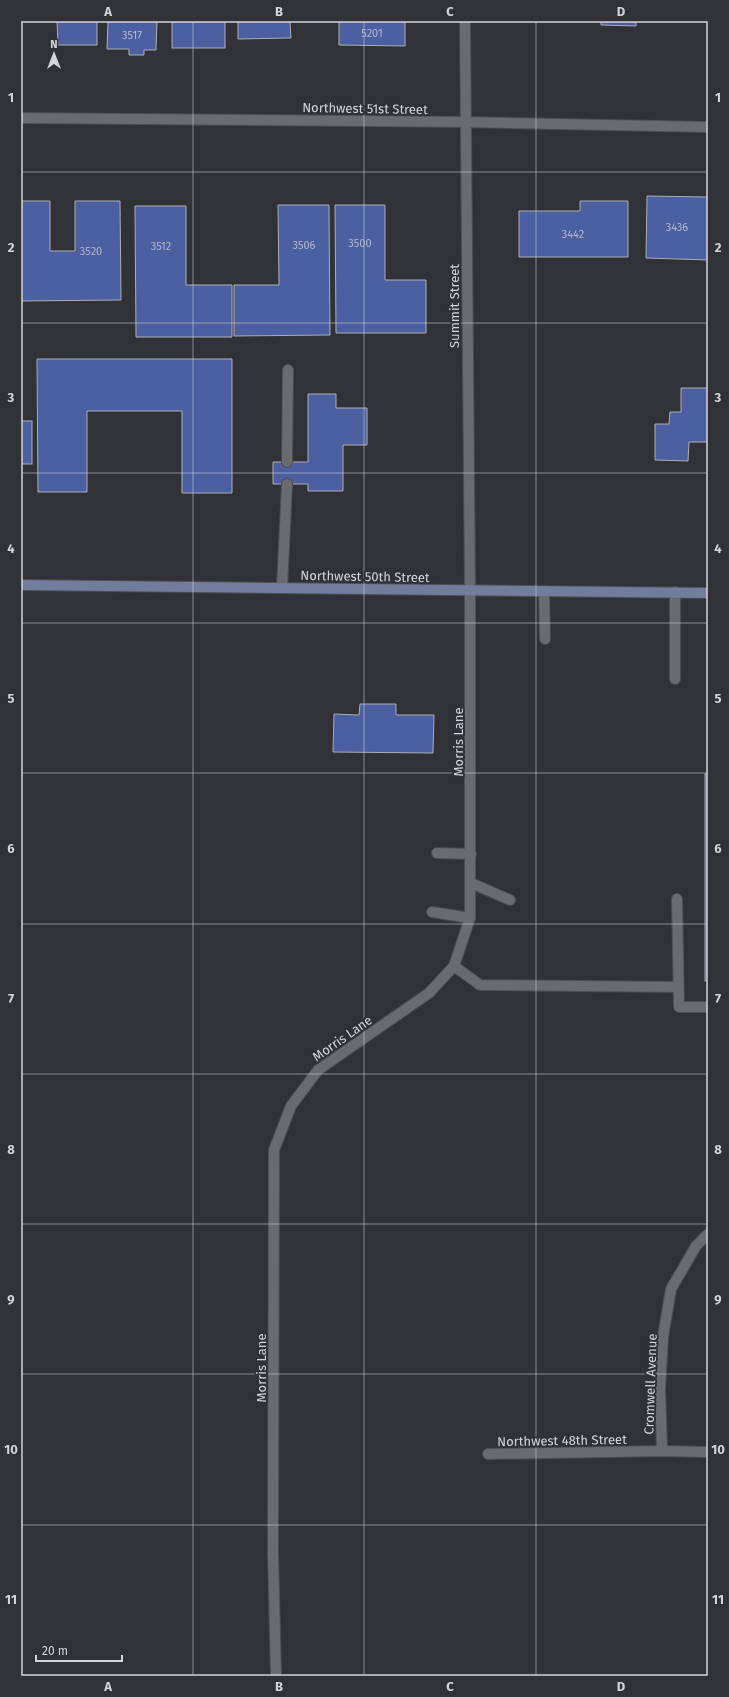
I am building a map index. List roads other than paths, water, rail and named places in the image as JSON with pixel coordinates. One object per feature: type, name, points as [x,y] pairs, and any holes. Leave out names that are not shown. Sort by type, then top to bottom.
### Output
[{"type":"main road","name":"Northwest 50th Street","points":[[21,585],[708,593]]},
{"type":"street","name":"Summit Street","points":[[465,21],[470,590]]},
{"type":"street","name":"Northwest 51st Street","points":[[21,118],[465,122],[708,127]]},
{"type":"street","points":[[287,462],[288,370]]},
{"type":"street","points":[[282,588],[287,484]]},
{"type":"street","name":"Morris Lane","points":[[276,1676],[274,1552],[274,1150],[291,1106],[318,1070],[429,993],[454,966],[470,918],[470,590]]},
{"type":"street","points":[[544,591],[545,639]]},
{"type":"street","points":[[675,592],[675,679]]},
{"type":"street","points":[[437,853],[471,854]]},
{"type":"street","points":[[471,882],[510,900]]},
{"type":"street","points":[[677,899],[679,1007],[708,1007]]},
{"type":"street","points":[[432,912],[470,918]]},
{"type":"street","points":[[454,966],[480,985],[678,988]]},
{"type":"street","name":"Cromwell Avenue","points":[[662,1451],[660,1389],[663,1337],[671,1289],[696,1246],[708,1234]]},
{"type":"street","name":"Northwest 48th Street","points":[[488,1454],[662,1451],[708,1452]]}]
